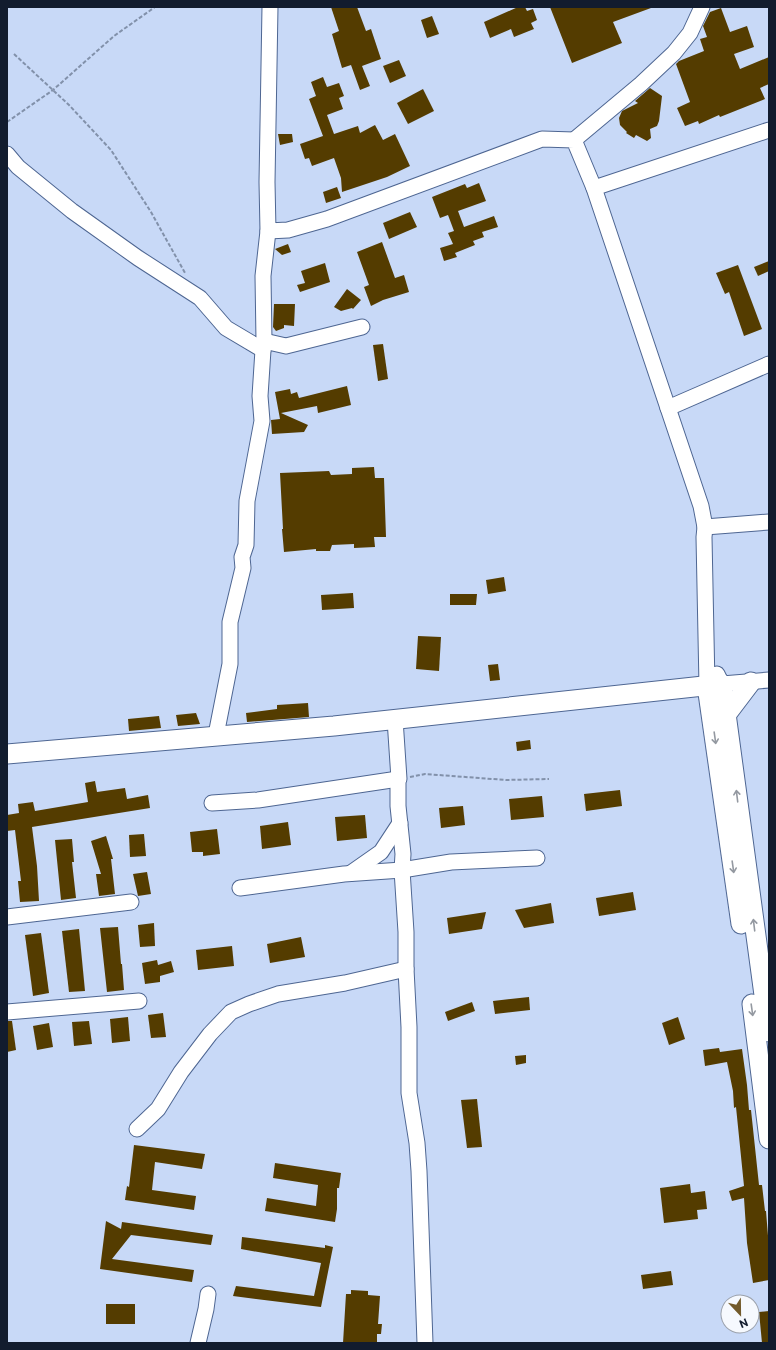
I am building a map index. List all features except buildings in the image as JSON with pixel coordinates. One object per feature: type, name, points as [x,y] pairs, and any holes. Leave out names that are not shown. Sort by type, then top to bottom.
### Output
[{"type":"main road","points":[[719,715],[760,681]]},
{"type":"main road","points":[[7,754],[334,726],[715,685],[751,952],[769,1139]]},
{"type":"main road","points":[[683,688],[719,715]]},
{"type":"main road","points":[[751,952],[769,1029]]},
{"type":"street","points":[[216,736],[230,664],[230,622],[243,568],[242,557],[246,545],[247,501],[262,421],[260,396],[264,346],[262,276],[268,231],[266,182],[270,7]]},
{"type":"street","points":[[268,231],[288,230],[327,219],[542,139],[574,140],[641,84],[674,53],[690,33],[702,7]]},
{"type":"street","points":[[594,188],[769,130]]},
{"type":"street","points":[[574,140],[594,188],[701,506],[705,527],[707,656],[715,685],[760,681]]},
{"type":"street","points":[[7,154],[18,167],[72,211],[138,258],[200,298],[226,328],[264,346],[286,346],[362,327]]},
{"type":"street","points":[[668,408],[769,364]]},
{"type":"street","points":[[705,527],[769,522]]},
{"type":"street","points":[[394,719],[399,779],[398,806],[403,854],[402,870],[406,932],[409,1027],[409,1093],[417,1143],[426,1343]]},
{"type":"street","points":[[212,803],[258,800],[399,779]]},
{"type":"street","points":[[350,874],[381,852],[400,823]]},
{"type":"street","points":[[240,888],[350,874],[402,870],[451,862],[537,858]]},
{"type":"street","points":[[7,917],[131,902]]},
{"type":"street","points":[[137,1129],[158,1109],[181,1072],[210,1034],[231,1012],[278,994],[345,983],[406,970]]},
{"type":"street","points":[[7,1012],[139,1001]]},
{"type":"street","points":[[198,1343],[208,1294]]},
{"type":"path","points":[[7,122],[53,90],[114,36],[155,7]]},
{"type":"path","points":[[14,54],[53,90],[111,150],[151,212],[186,274]]},
{"type":"path","points":[[399,779],[425,774],[506,780],[548,779]]}]
